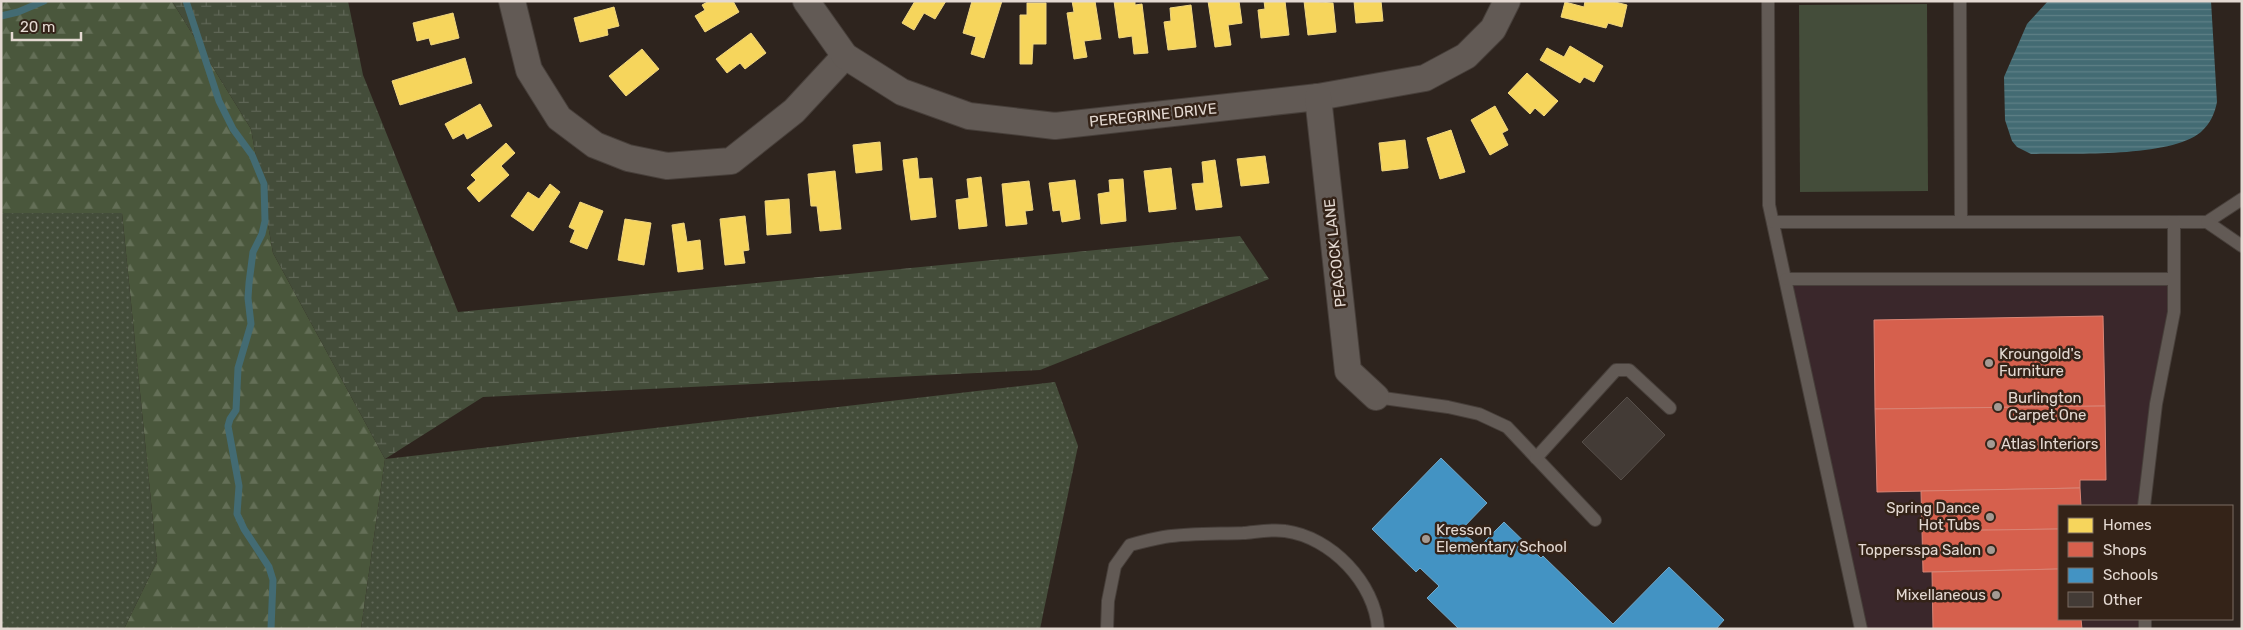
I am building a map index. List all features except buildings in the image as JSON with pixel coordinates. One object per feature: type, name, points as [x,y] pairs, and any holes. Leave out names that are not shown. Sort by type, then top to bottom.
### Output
[{"type":"street","points":[[512,1],[529,70],[558,118],[596,145],[628,158],[667,166],[731,161],[794,111],[845,56]]},
{"type":"street","name":"PEREGRINE DRIVE","points":[[806,1],[845,56],[902,92],[969,116],[1055,126],[1318,97],[1424,78],[1466,56],[1493,29],[1507,1]]},
{"type":"street","name":"PEACOCK LANE","points":[[1318,97],[1348,371],[1376,397]]},
{"type":"lane","points":[[1768,1],[1770,205],[1861,629]]},
{"type":"lane","points":[[1960,1],[1960,221]]},
{"type":"lane","points":[[1773,222],[2207,222],[2242,199]]},
{"type":"lane","points":[[2144,505],[2156,404],[2174,312],[2174,222]]},
{"type":"lane","points":[[2207,222],[2242,246]]},
{"type":"lane","points":[[1786,280],[2174,279]]},
{"type":"lane","points":[[1536,458],[1616,370],[1630,370],[1670,408]]},
{"type":"lane","points":[[1376,397],[1448,407],[1479,414],[1507,427],[1595,520]]},
{"type":"lane","points":[[1107,629],[1108,601],[1115,566],[1130,545],[1164,537],[1285,531],[1310,539],[1334,552],[1352,570],[1371,600],[1377,618],[1378,629]]},
{"type":"shaded area","points":[[2174,279],[2144,505],[2058,505],[2058,620],[2145,620],[2145,629],[1861,629],[1786,280]]},
{"type":"green space","points":[[1,1],[172,1],[251,129],[273,253],[385,459],[361,629],[124,629],[157,561],[122,213],[1,213]]},
{"type":"green space","points":[[172,1],[348,1],[363,75],[458,312],[1240,236],[1269,279],[1040,370],[483,397],[385,459],[273,253],[251,129]]},
{"type":"green space","points":[[1927,4],[1928,191],[1800,192],[1799,5]]},
{"type":"green space","points":[[1,213],[122,213],[157,561],[124,629],[1,629]]},
{"type":"green space","points":[[1055,382],[1078,446],[1040,629],[361,629],[385,459]]},
{"type":"water","points":[[2048,1],[2211,1],[2217,102],[2207,125],[2201,132],[2186,140],[2144,150],[2031,154],[2017,147],[2012,141],[2005,120],[2004,77],[2027,24]]},
{"type":"waterway","points":[[1,16],[18,12],[44,1]]},
{"type":"waterway","points":[[186,1],[219,101],[233,129],[252,155],[264,184],[265,221],[262,234],[253,252],[249,283],[248,298],[251,324],[238,368],[236,410],[228,426],[239,486],[237,514],[244,529],[269,567],[273,580],[271,629]]},
{"type":"place","name":"Kroungold's Furniture","points":[[1989,363]]},
{"type":"place","name":"Burlington Carpet One","points":[[1998,407]]},
{"type":"place","name":"Atlas Interiors","points":[[1991,444]]},
{"type":"place","name":"Spring Dance Hot Tubs","points":[[1990,517]]},
{"type":"place","name":"Kresson Elementary School","points":[[1426,539]]},
{"type":"place","name":"Toppersspa Salon","points":[[1991,550]]},
{"type":"place","name":"Mixellaneous","points":[[1996,595]]}]
